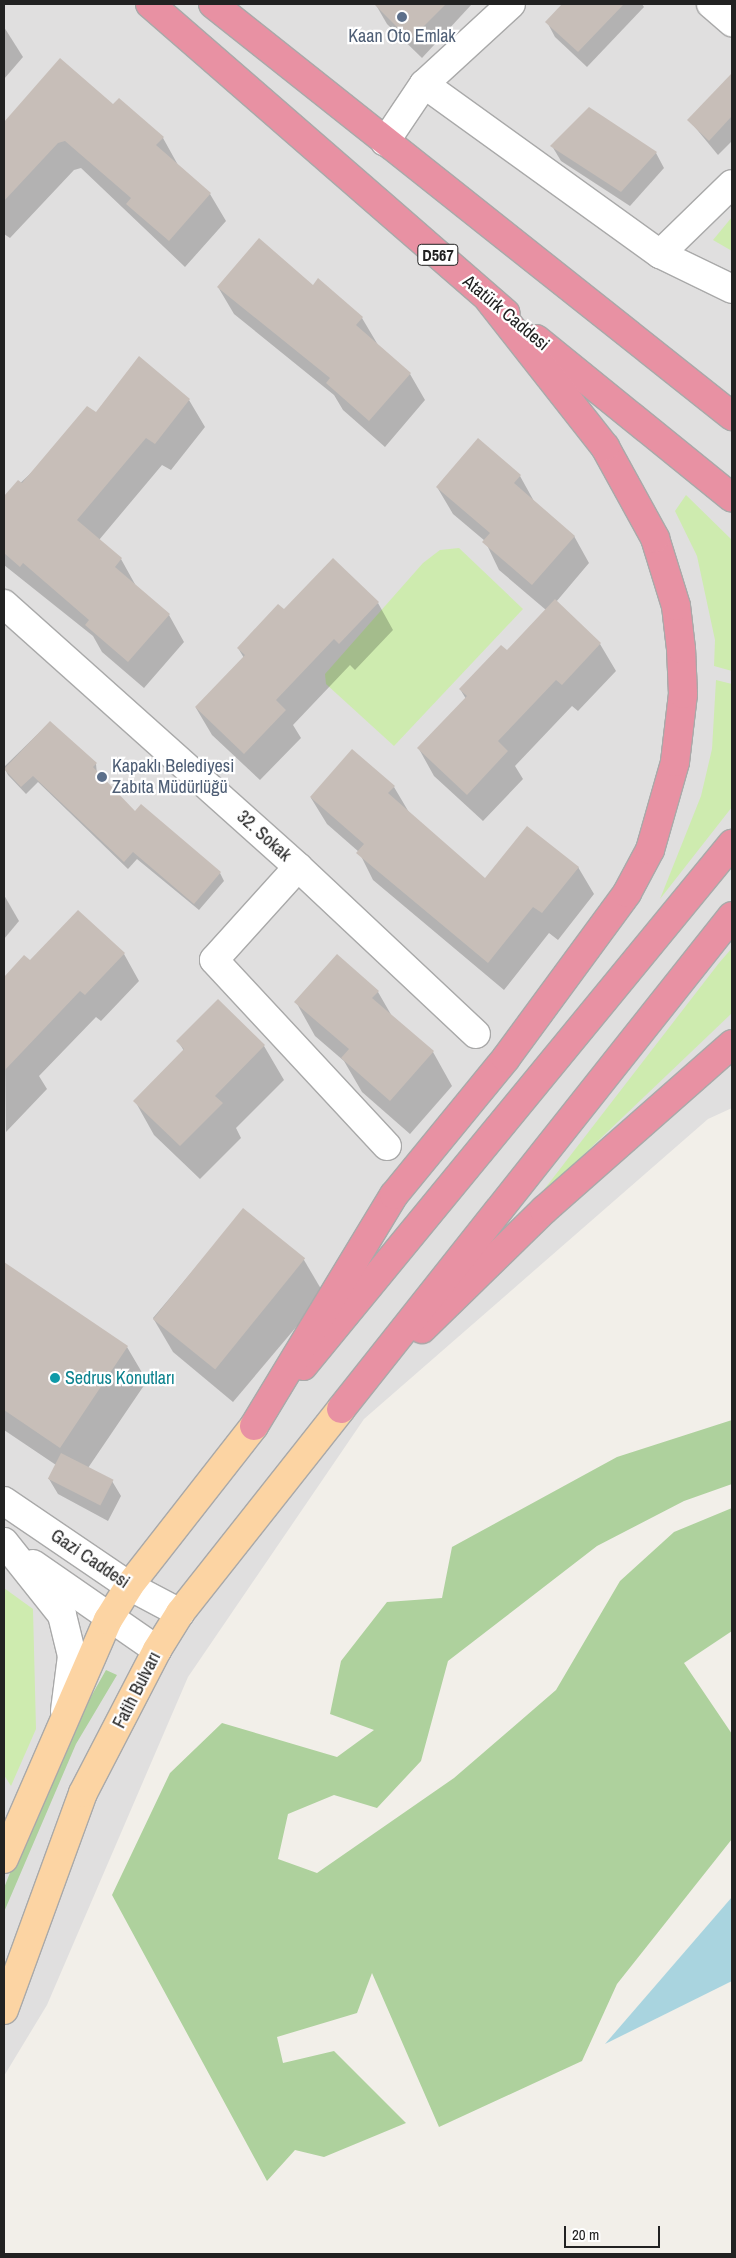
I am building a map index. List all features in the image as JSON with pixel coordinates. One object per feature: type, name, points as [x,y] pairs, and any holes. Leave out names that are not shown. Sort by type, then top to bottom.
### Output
[{"type":"highway","name":"Atatürk Caddesi","points":[[150,4],[490,302],[732,498]]},
{"type":"highway","points":[[213,4],[732,416]]},
{"type":"highway","points":[[254,1426],[394,1196],[506,1058],[627,893],[650,850],[675,762],[683,694],[681,650],[676,606],[655,538],[605,447],[490,302]]},
{"type":"highway","points":[[254,1426],[732,844]]},
{"type":"highway","points":[[340,1409],[732,916]]},
{"type":"highway","points":[[340,1409],[544,1210],[732,1044]]},
{"type":"main road","name":"Fatih Bulvarı","points":[[4,2010],[83,1793],[157,1650],[180,1613],[340,1409]]},
{"type":"main road","points":[[4,1858],[64,1715],[108,1620],[129,1586],[254,1426]]},
{"type":"street","points":[[385,142],[424,84],[511,4]]},
{"type":"street","points":[[711,4],[732,22]]},
{"type":"street","points":[[424,84],[660,254],[732,289]]},
{"type":"street","points":[[660,254],[732,184]]},
{"type":"street","name":"32. Sokak","points":[[4,604],[298,867],[476,1034]]},
{"type":"street","points":[[298,867],[214,960],[387,1146]]},
{"type":"street","name":"Gazi Caddesi","points":[[4,1501],[129,1586],[180,1613]]},
{"type":"street","points":[[4,1542],[108,1620],[157,1650]]},
{"type":"street","points":[[4,1542],[62,1615],[72,1656],[64,1715]]},
{"type":"shaded area","points":[[4,4],[732,4],[732,1108],[708,1119],[364,1419],[188,1677],[47,2005],[4,2076]]},
{"type":"green space","points":[[732,217],[732,251],[713,240]]},
{"type":"green space","points":[[686,495],[732,540],[732,671],[714,666],[715,640],[697,556],[675,511]]},
{"type":"green space","points":[[459,548],[523,609],[394,746],[326,684],[325,674],[423,563],[440,550]]},
{"type":"green space","points":[[716,680],[732,684],[732,807],[660,899],[701,796],[712,749]]},
{"type":"green space","points":[[732,948],[732,1013],[536,1200],[719,963]]},
{"type":"green space","points":[[732,1420],[732,1484],[684,1501],[597,1546],[448,1661],[421,1761],[377,1808],[334,1795],[288,1814],[278,1859],[317,1873],[454,1778],[556,1690],[620,1581],[674,1532],[732,1508],[732,1631],[684,1663],[732,1734],[732,1839],[617,1984],[582,2061],[439,2127],[372,1973],[357,2013],[277,2037],[283,2063],[334,2051],[406,2123],[324,2157],[295,2150],[267,2181],[112,1895],[170,1773],[222,1723],[337,1757],[374,1730],[330,1714],[341,1661],[387,1602],[442,1598],[452,1547],[617,1457]]},
{"type":"green space","points":[[4,1588],[33,1609],[36,1729],[11,1786],[4,1775]]},
{"type":"green space","points":[[106,1670],[117,1675],[76,1744],[4,1912],[4,1888],[33,1814],[67,1739]]},
{"type":"water","points":[[732,1897],[732,1981],[605,2044]]},
{"type":"building","points":[[374,4],[446,4],[410,40]]},
{"type":"building","points":[[562,4],[624,4],[578,52],[545,22]]},
{"type":"building","points":[[60,58],[113,104],[119,98],[164,137],[156,145],[211,193],[169,241],[126,204],[131,198],[65,141],[58,143],[4,201],[4,122]]},
{"type":"building","points":[[732,73],[732,116],[709,141],[687,120]]},
{"type":"building","points":[[589,107],[657,152],[621,192],[550,146]]},
{"type":"building","points":[[259,238],[313,285],[318,278],[363,317],[356,325],[411,373],[369,421],[326,383],[330,378],[217,287]]},
{"type":"building","points":[[139,356],[190,399],[155,444],[146,438],[77,520],[122,558],[115,567],[170,614],[128,662],[85,625],[89,620],[23,563],[20,567],[4,553],[4,496],[18,480],[22,483],[87,406],[96,412]]},
{"type":"building","points":[[478,438],[521,475],[514,483],[575,536],[532,585],[482,542],[490,533],[436,487]]},
{"type":"building","points":[[333,558],[379,602],[339,644],[334,639],[276,700],[286,710],[244,754],[195,707],[245,655],[237,648],[278,604],[284,609]]},
{"type":"building","points":[[555,599],[601,643],[562,685],[556,680],[498,741],[508,751],[467,795],[417,748],[467,696],[459,689],[501,645],[507,650]]},
{"type":"building","points":[[50,721],[97,763],[93,767],[135,811],[141,804],[221,872],[194,904],[133,852],[124,862],[33,776],[21,787],[4,769]]},
{"type":"building","points":[[352,749],[395,786],[388,793],[485,878],[527,826],[579,867],[542,913],[533,907],[488,963],[356,853],[364,844],[310,797]]},
{"type":"building","points":[[78,910],[125,953],[85,995],[80,991],[4,1071],[4,977],[24,955],[30,960]]},
{"type":"building","points":[[337,954],[379,991],[372,998],[434,1051],[390,1101],[341,1058],[349,1049],[294,1002]]},
{"type":"building","points":[[218,999],[265,1045],[215,1096],[223,1103],[180,1146],[133,1101],[184,1049],[176,1041]]},
{"type":"building","name":"Sedrus Konutları","points":[[243,1208],[305,1258],[215,1369],[153,1319]]},
{"type":"building","name":"Sedrus Konutları","points":[[4,1262],[128,1346],[60,1448],[4,1410]]},
{"type":"building","points":[[61,1453],[114,1480],[100,1506],[48,1479]]},
{"type":"place","name":"Kaan Oto Emlak","points":[[402,17]]},
{"type":"place","name":"Kapaklı Belediyesi Zabıta Müdürlüğü","points":[[102,777]]},
{"type":"place","name":"Sedrus Konutları","points":[[55,1378]]}]
